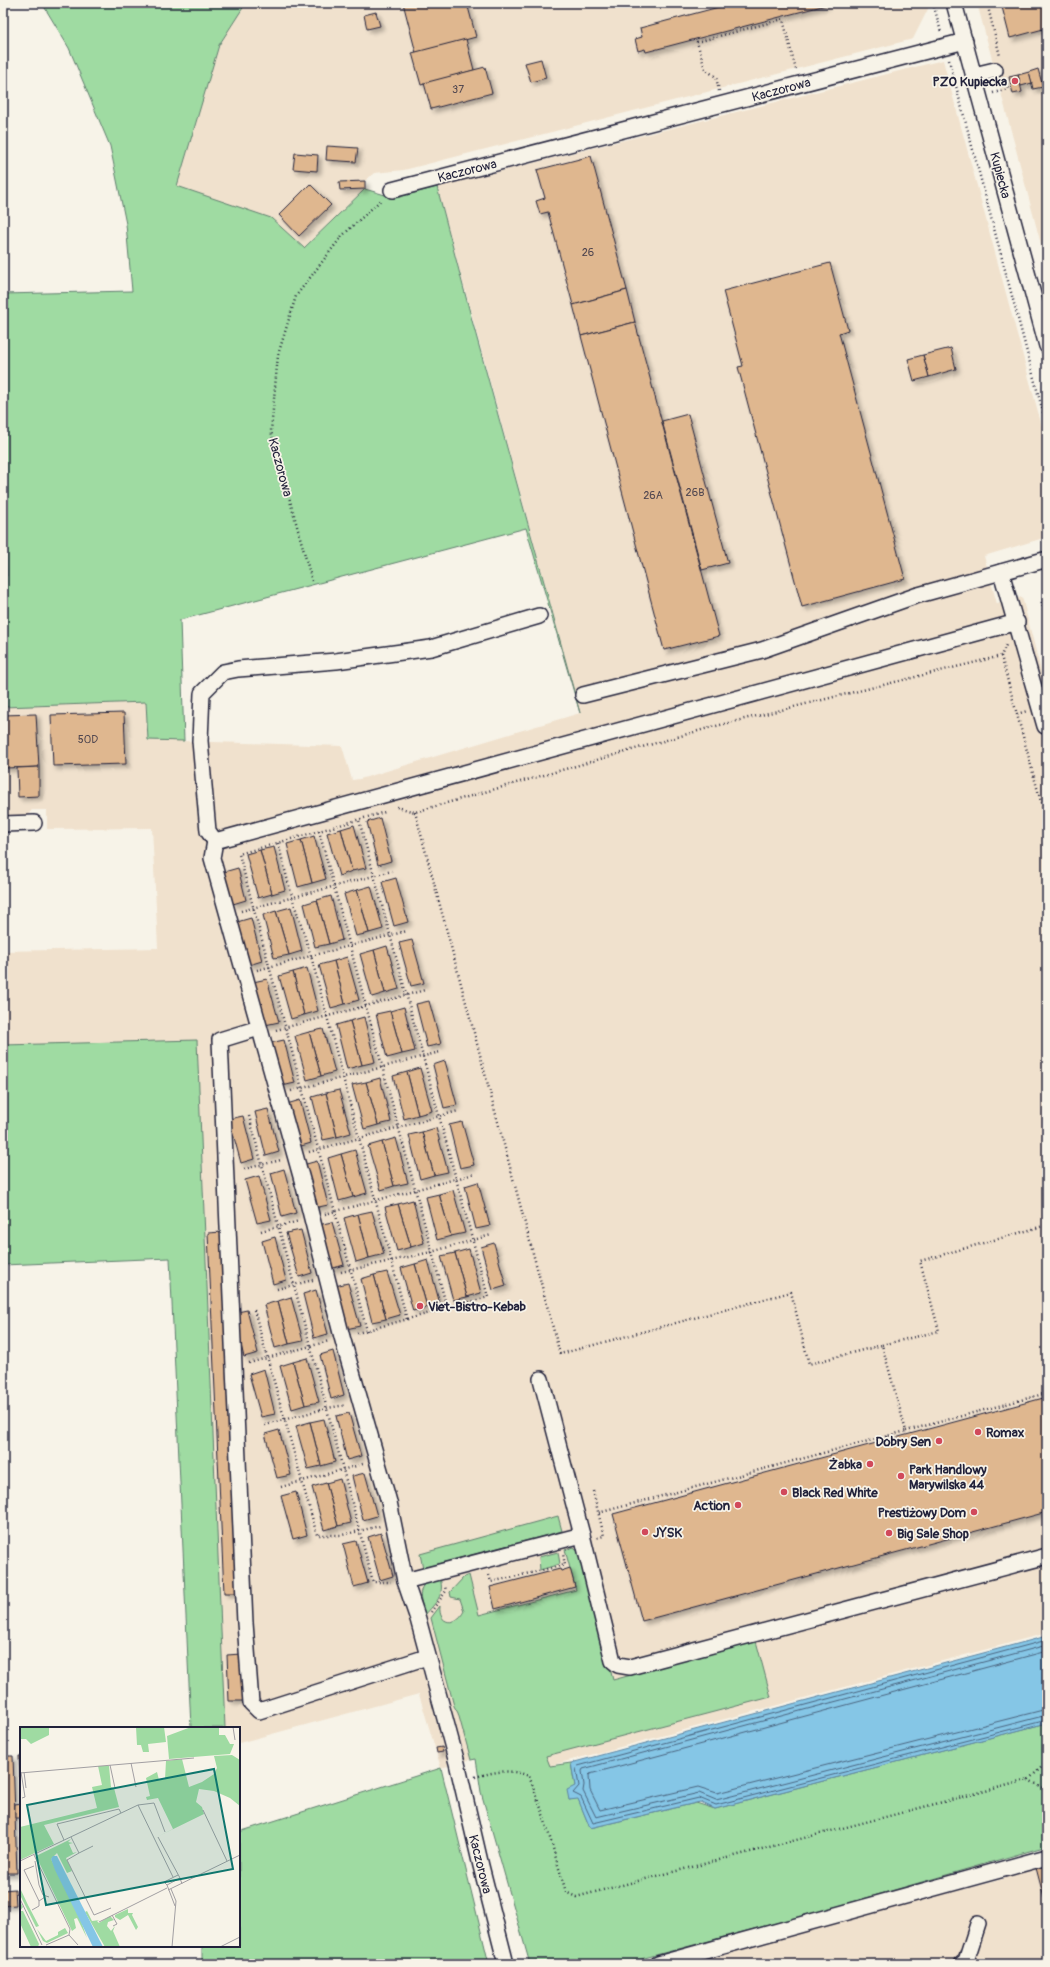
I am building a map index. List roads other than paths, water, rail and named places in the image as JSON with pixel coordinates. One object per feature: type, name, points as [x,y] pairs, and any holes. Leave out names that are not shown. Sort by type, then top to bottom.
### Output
[{"type":"street","name":"Kupiecka","points":[[954,3],[1047,346]]},
{"type":"street","name":"Kaczorowa","points":[[392,190],[965,41]]},
{"type":"street","points":[[974,75],[1000,68]]},
{"type":"street","points":[[583,695],[762,650],[915,596],[1001,572],[1046,564]]},
{"type":"street","points":[[1001,572],[1017,622],[1046,726]]},
{"type":"street","points":[[539,616],[431,648],[336,661],[238,669],[223,672],[202,693],[200,741],[208,831],[215,841],[1017,622]]},
{"type":"street","points":[[3,824],[34,823]]},
{"type":"street","name":"Kaczorowa","points":[[215,841],[212,858],[245,973],[327,1276],[342,1337],[377,1461],[405,1581],[418,1619],[457,1763],[506,1964]]},
{"type":"street","points":[[259,1028],[220,1040],[245,1623],[251,1703],[259,1711],[428,1657]]},
{"type":"street","points":[[541,1379],[614,1660],[618,1665],[630,1667],[1047,1556]]},
{"type":"street","points":[[405,1581],[582,1535]]},
{"type":"street","points":[[658,1964],[1047,1857]]},
{"type":"street","points":[[966,1963],[978,1924]]},
{"type":"water","points":[[1047,1636],[1047,1723],[715,1809],[700,1802],[590,1828],[578,1799],[569,1800],[567,1790],[575,1786],[571,1763]]},
{"type":"place","name":"PZO Kupiecka","points":[[1015,81]]},
{"type":"place","name":"Viet-Bistro-Kebab","points":[[420,1306]]},
{"type":"place","name":"Romax","points":[[978,1432]]},
{"type":"place","name":"Dobry Sen","points":[[939,1441]]},
{"type":"place","name":"Żabka","points":[[870,1464]]},
{"type":"place","name":"Park Handlowy Marywilska 44","points":[[901,1476]]},
{"type":"place","name":"Black Red White","points":[[784,1492]]},
{"type":"place","name":"Action","points":[[738,1505]]},
{"type":"place","name":"Prestiżowy Dom","points":[[974,1512]]},
{"type":"place","name":"JYSK","points":[[645,1532]]},
{"type":"place","name":"Big Sale Shop","points":[[889,1533]]}]
